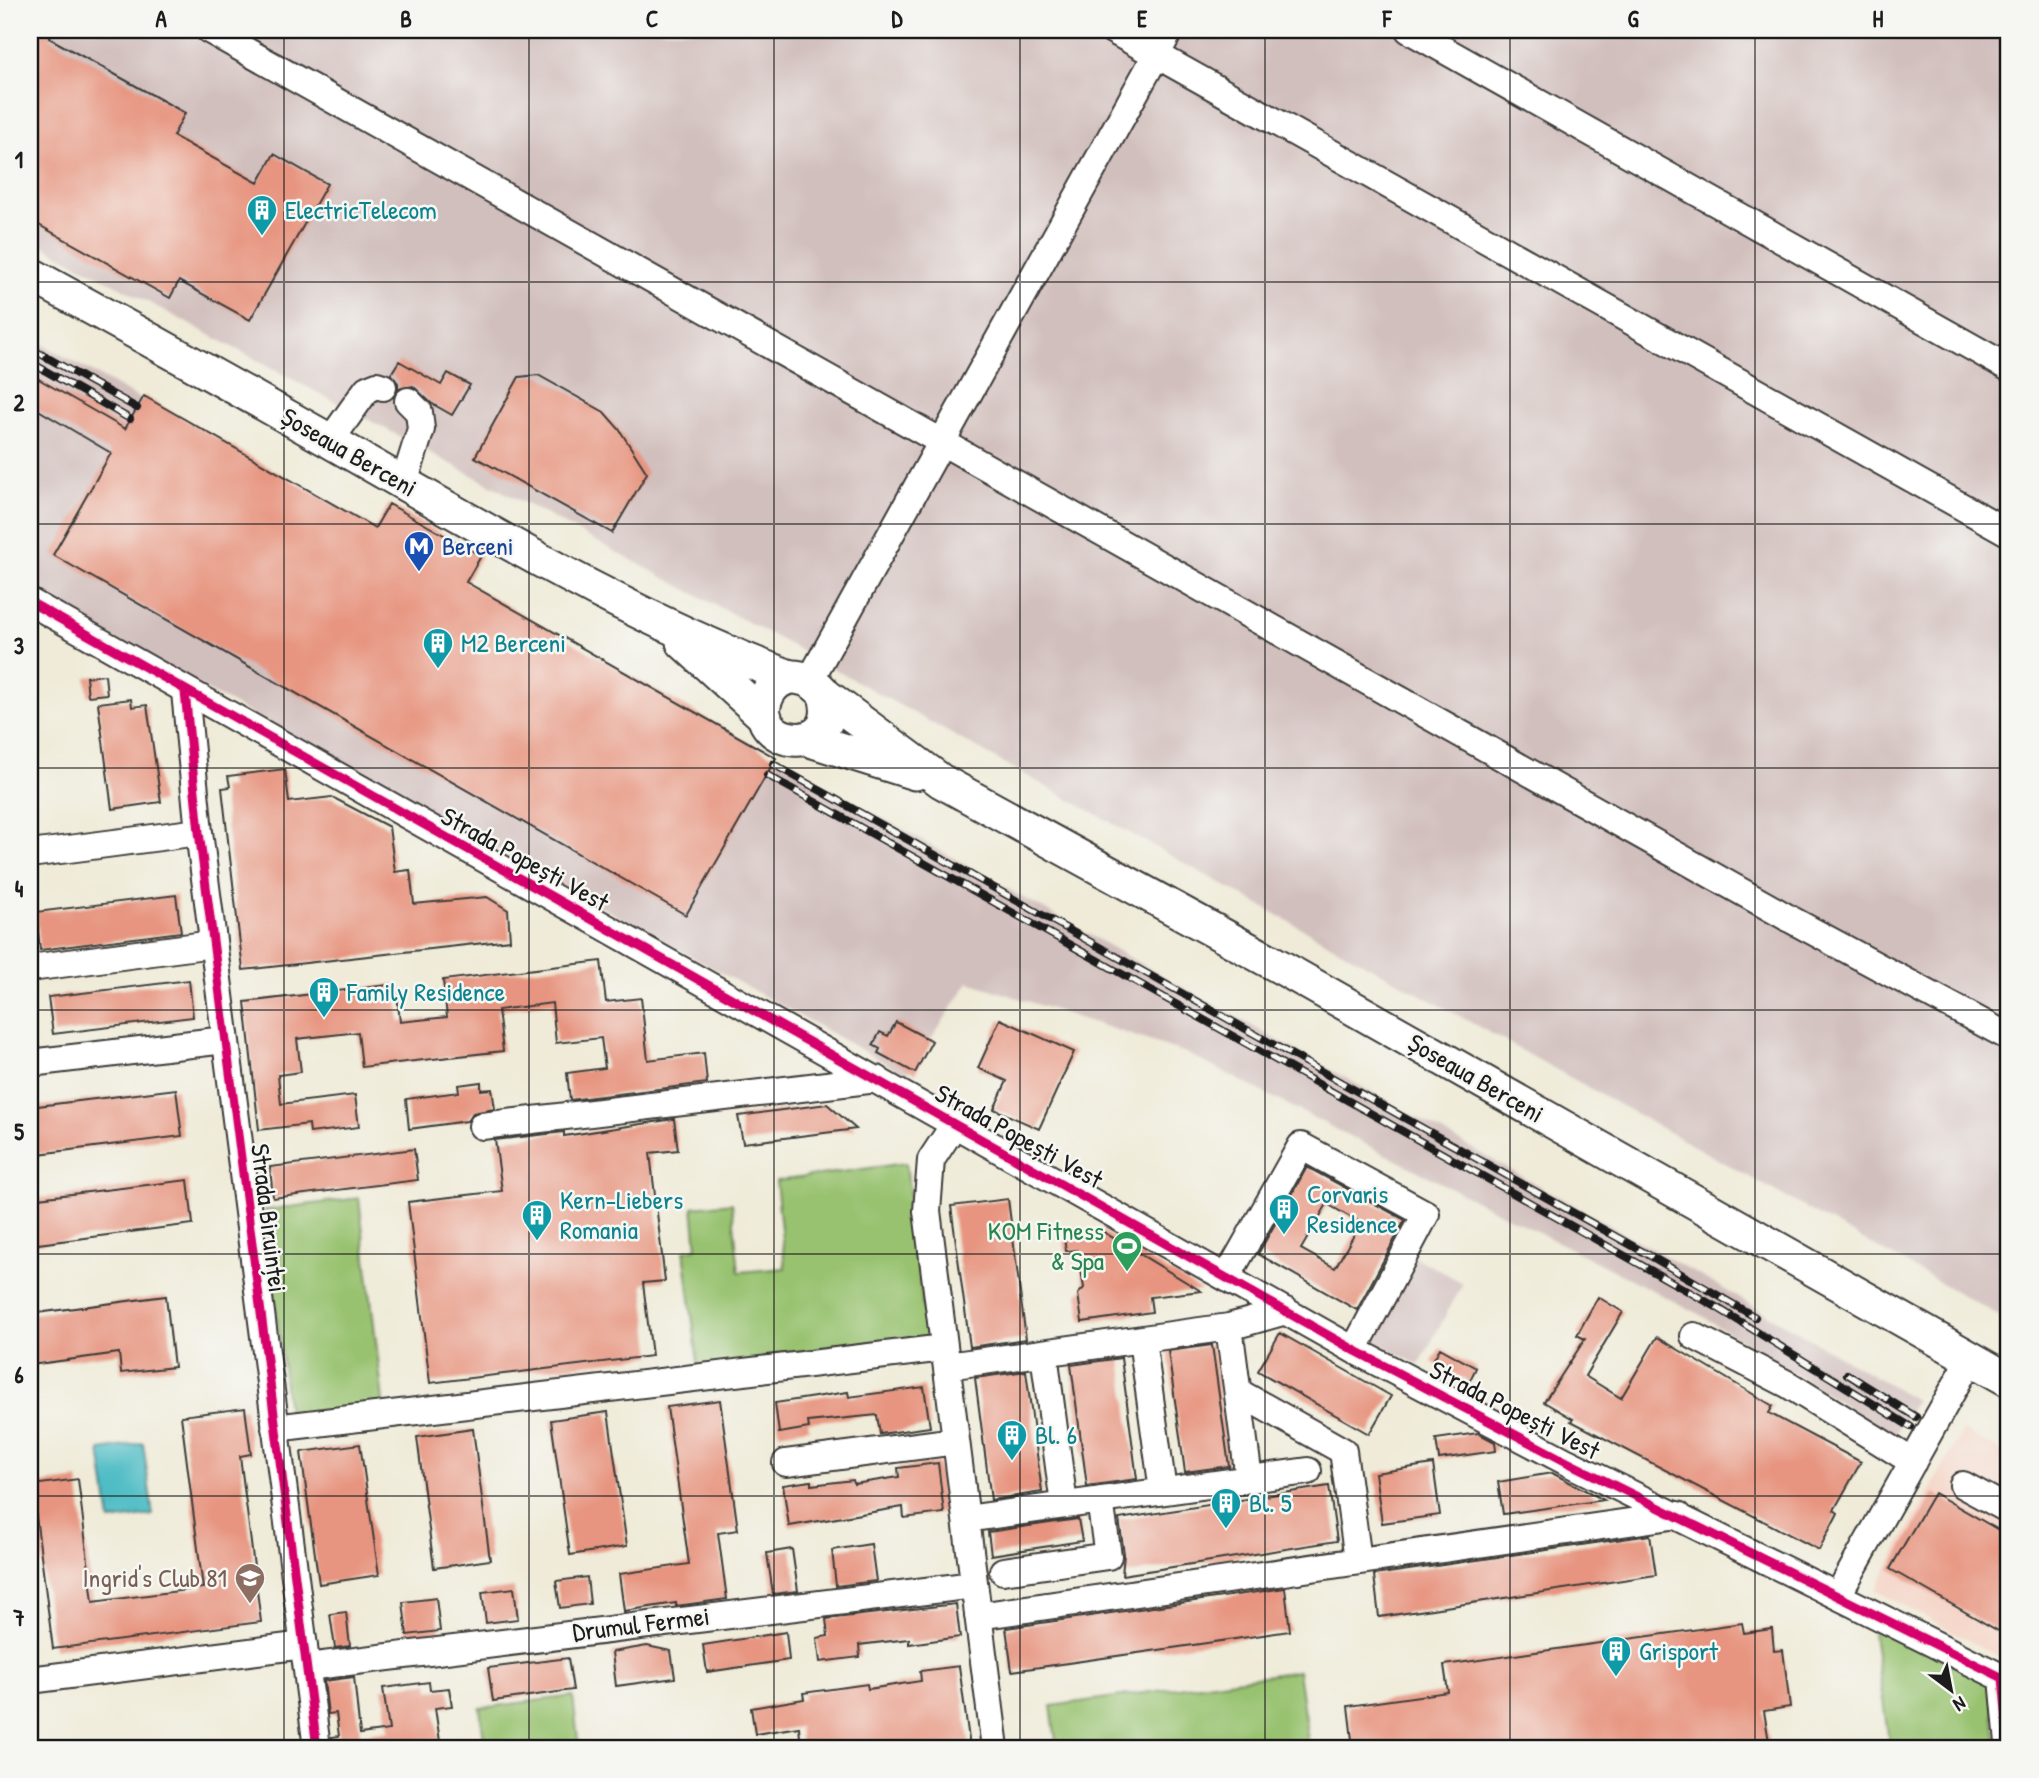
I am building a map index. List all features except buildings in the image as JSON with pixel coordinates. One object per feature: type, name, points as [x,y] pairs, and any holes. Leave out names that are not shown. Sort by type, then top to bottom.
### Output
[{"type":"main road","name":"Șoseaua Berceni","points":[[30,274],[669,629],[809,684],[941,781],[1276,965],[2009,1380]]},
{"type":"main road","name":"Șoseaua Berceni","points":[[669,629],[765,717],[777,734],[786,739],[807,739],[941,781]]},
{"type":"main road","points":[[765,717],[765,707],[772,688],[809,684],[828,705],[824,726],[807,739]]},
{"type":"street","points":[[209,30],[1790,919],[2009,1037]]},
{"type":"street","points":[[1112,30],[2009,533]]},
{"type":"street","points":[[809,684],[1170,30]]},
{"type":"street","points":[[1409,30],[2009,368]]},
{"type":"street","points":[[330,441],[367,389],[377,385],[383,387]]},
{"type":"street","points":[[404,483],[421,429],[419,412],[408,401]]},
{"type":"street","name":"Strada Popești Vest","points":[[30,602],[185,692],[877,1079],[1354,1350],[1567,1462],[1680,1515],[2006,1680]]},
{"type":"street","name":"Strada Biruinței","points":[[185,692],[198,832],[317,1748]]},
{"type":"street","points":[[30,854],[198,832]]},
{"type":"street","points":[[30,968],[213,944]]},
{"type":"street","points":[[30,1063],[225,1040]]},
{"type":"street","points":[[482,1126],[877,1079]]},
{"type":"street","points":[[954,1125],[931,1160],[927,1211],[995,1748]]},
{"type":"street","points":[[1227,1277],[1301,1146],[1426,1214],[1354,1350]]},
{"type":"street","points":[[275,1428],[946,1357],[1044,1353],[1229,1327],[1286,1311]]},
{"type":"street","points":[[1229,1327],[1249,1479]]},
{"type":"street","points":[[1693,1336],[1789,1385],[1913,1462]]},
{"type":"street","points":[[1142,1340],[1163,1491]]},
{"type":"street","points":[[1044,1353],[1064,1505]]},
{"type":"street","points":[[1839,1595],[1971,1358]]},
{"type":"street","points":[[1238,1392],[1343,1451],[1358,1560]]},
{"type":"street","points":[[786,1463],[956,1441]]},
{"type":"street","points":[[966,1519],[1308,1471]]},
{"type":"street","points":[[1963,1485],[2009,1510]]},
{"type":"street","points":[[1003,1571],[1108,1556],[1100,1500]]},
{"type":"street","points":[[978,1616],[1680,1515]]},
{"type":"street","name":"Drumul Fermei","points":[[30,1680],[306,1656],[974,1585]]},
{"type":"street","points":[[2006,1680],[2009,1743]]},
{"type":"shaded area","points":[[30,30],[2009,30],[2009,1321],[809,655],[30,239]]},
{"type":"shaded area","points":[[30,337],[1150,969],[1713,1283],[1916,1400],[1894,1436],[1699,1314],[1186,1053],[969,982],[907,1075],[98,630],[30,584],[30,524],[40,506],[30,500]]},
{"type":"shaded area","points":[[1413,1256],[1463,1283],[1419,1365],[1368,1338]]},
{"type":"shaded area","points":[[1963,1430],[2009,1456],[2009,1662],[1875,1590]]},
{"type":"green space","points":[[906,1163],[927,1343],[699,1371],[684,1251],[697,1248],[693,1207],[732,1203],[739,1272],[785,1268],[776,1181]]},
{"type":"green space","points":[[359,1198],[384,1409],[289,1421],[265,1210]]},
{"type":"green space","points":[[1871,1622],[1990,1683],[1997,1748],[1887,1748],[1890,1747]]},
{"type":"green space","points":[[1298,1671],[1309,1748],[1057,1748],[1051,1706]]},
{"type":"green space","points":[[573,1696],[579,1748],[485,1748],[480,1708]]},
{"type":"water","points":[[143,1443],[153,1515],[110,1521],[100,1450]]},
{"type":"railway","points":[[30,348],[137,408]]},
{"type":"railway","points":[[30,362],[130,419]]},
{"type":"railway","points":[[773,764],[1755,1317]]},
{"type":"railway","points":[[767,775],[1718,1308],[1911,1427]]},
{"type":"railway","points":[[1847,1374],[1916,1417]]},
{"type":"cycle path","points":[[30,602],[1354,1350],[1567,1462],[2003,1678],[2009,1743]]},
{"type":"cycle path","points":[[185,692],[199,832],[317,1748]]},
{"type":"place","name":"ElectricTelecom","points":[[262,237]]},
{"type":"place","name":"Berceni","points":[[419,573]]},
{"type":"place","name":"M2 Berceni","points":[[438,670]]},
{"type":"place","name":"Family Residence","points":[[324,1019]]},
{"type":"place","name":"Corvaris Residence","points":[[1284,1236]]},
{"type":"place","name":"Kern-Liebers Romania","points":[[537,1242]]},
{"type":"place","name":"KOM Fitness & Spa","points":[[1127,1273]]},
{"type":"place","name":"Bl. 6","points":[[1012,1462]]},
{"type":"place","name":"Bl. 5","points":[[1226,1530]]},
{"type":"place","name":"Ingrid's Club 81","points":[[250,1605]]},
{"type":"place","name":"Grisport","points":[[1616,1678]]}]
